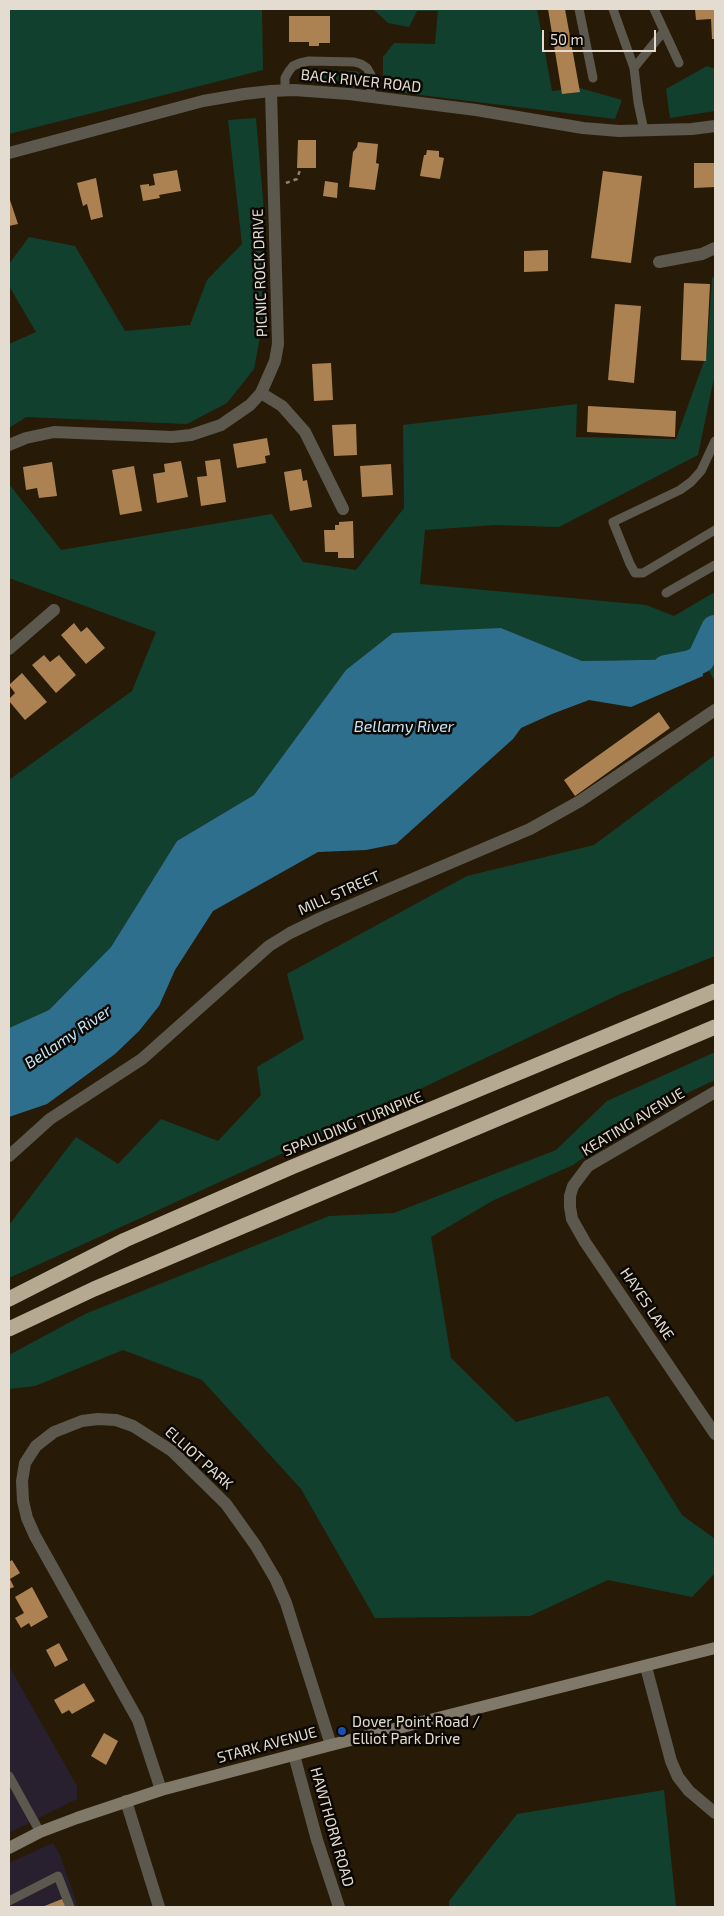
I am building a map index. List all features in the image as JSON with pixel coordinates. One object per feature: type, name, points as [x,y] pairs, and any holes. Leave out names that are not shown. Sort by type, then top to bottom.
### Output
[{"type":"highway","name":"SPAULDING TURNPIKE","points":[[9,1300],[133,1236],[292,1167],[715,991]]},
{"type":"highway","points":[[9,1329],[94,1289],[715,1027]]},
{"type":"main road","name":"STARK AVENUE","points":[[9,1848],[40,1832],[162,1790],[331,1745],[715,1648]]},
{"type":"street","name":"BACK RIVER ROAD","points":[[9,153],[203,101],[285,90],[371,97],[476,110],[583,128],[644,131],[715,126]]},
{"type":"street","name":"PICNIC ROCK DRIVE","points":[[9,445],[26,438],[54,432],[172,437],[191,435],[207,431],[228,421],[250,405],[261,393],[275,361],[278,344],[271,91]]},
{"type":"street","points":[[660,262],[702,254],[715,248]]},
{"type":"street","points":[[261,393],[282,406],[305,432],[343,510]]},
{"type":"street","points":[[9,649],[54,610]]},
{"type":"street","name":"MILL STREET","points":[[9,1156],[58,1113],[142,1059],[269,946],[290,932],[530,828],[594,791],[715,710]]},
{"type":"street","name":"KEATING AVENUE","points":[[573,1186],[588,1166],[600,1157],[715,1092]]},
{"type":"street","name":"HAYES LANE","points":[[573,1186],[570,1196],[572,1219],[715,1434]]},
{"type":"street","name":"ELLIOT PARK","points":[[162,1790],[138,1720],[35,1536],[27,1518],[23,1501],[22,1481],[25,1463],[36,1446],[54,1432],[82,1421],[98,1419],[116,1420],[133,1426],[172,1451],[226,1504],[256,1546],[276,1580],[286,1603],[331,1745]]},
{"type":"street","points":[[646,1666],[670,1761],[689,1791],[715,1813]]},
{"type":"street","name":"HAWTHORN ROAD","points":[[294,1755],[317,1840],[339,1907]]},
{"type":"street","points":[[126,1801],[159,1907]]},
{"type":"lane","points":[[580,9],[593,78]]},
{"type":"lane","points":[[613,9],[634,68],[644,131]]},
{"type":"lane","points":[[654,9],[678,63]]},
{"type":"lane","points":[[634,68],[664,31]]},
{"type":"lane","points":[[285,90],[285,78],[293,66],[300,63],[309,61],[354,62],[367,68],[371,75],[371,97]]},
{"type":"lane","points":[[715,441],[701,471],[691,482],[680,490],[613,522],[635,573],[642,573],[715,530]]},
{"type":"lane","points":[[666,594],[715,565]]},
{"type":"lane","points":[[9,1776],[40,1832]]},
{"type":"lane","points":[[9,1901],[58,1876],[70,1907]]},
{"type":"path","points":[[285,183],[297,179],[300,170]]},
{"type":"shaded area","points":[[9,1666],[77,1786],[77,1799],[9,1833]]},
{"type":"shaded area","points":[[53,1843],[60,1855],[78,1907],[9,1907],[9,1863]]},
{"type":"green space","points":[[9,9],[262,9],[263,70],[9,134]]},
{"type":"green space","points":[[373,9],[537,9],[552,91],[580,88],[622,100],[615,119],[396,92],[383,80],[383,57],[394,43],[435,44],[438,11],[417,11],[409,27],[388,23]]},
{"type":"green space","points":[[707,66],[715,69],[715,111],[670,118],[666,89]]},
{"type":"green space","points":[[308,70],[356,71],[360,73],[364,84],[358,88],[353,88],[300,79],[300,74]]},
{"type":"green space","points":[[256,118],[265,223],[263,321],[254,369],[227,403],[187,424],[26,417],[9,428],[9,344],[36,332],[9,286],[9,264],[29,237],[75,246],[125,331],[190,325],[207,280],[242,244],[228,120]]},
{"type":"green space","points":[[715,274],[715,373],[698,455],[559,527],[495,525],[425,530],[420,584],[646,605],[674,616],[715,592],[715,681],[701,659],[582,661],[501,628],[346,670],[254,795],[177,841],[111,947],[49,1010],[9,1028],[9,780],[132,691],[156,632],[9,578],[9,484],[61,550],[272,514],[303,562],[356,570],[404,508],[403,425],[577,404],[576,437],[676,439],[707,353],[712,279]]},
{"type":"green space","points":[[715,755],[715,956],[620,994],[336,1129],[9,1278],[9,1225],[76,1137],[118,1164],[161,1119],[218,1141],[261,1095],[257,1067],[304,1039],[287,974],[467,876],[594,845]]},
{"type":"green space","points":[[715,1052],[715,1080],[653,1109],[573,1165],[492,1201],[431,1237],[451,1358],[516,1422],[608,1396],[682,1515],[715,1539],[715,1573],[692,1597],[608,1580],[530,1616],[375,1618],[301,1489],[202,1380],[123,1350],[35,1386],[9,1389],[9,1355],[85,1314],[329,1216],[394,1213],[556,1150],[607,1101]]},
{"type":"green space","points":[[664,1790],[676,1907],[449,1907],[449,1901],[517,1814]]},
{"type":"water","name":"Bellamy River","points":[[501,628],[582,661],[701,659],[703,676],[631,707],[589,700],[521,728],[513,739],[396,844],[366,850],[318,852],[213,911],[175,970],[159,1006],[139,1031],[115,1054],[47,1104],[9,1117],[9,1028],[49,1010],[111,947],[177,841],[254,795],[346,670],[393,633]]},
{"type":"building","points":[[548,9],[565,9],[580,92],[562,94]]},
{"type":"building","points":[[695,9],[715,9],[715,39],[712,39],[711,19],[696,20]]},
{"type":"building","points":[[289,16],[330,16],[330,43],[319,43],[319,46],[309,46],[309,42],[289,42]]},
{"type":"building","points":[[298,140],[316,140],[316,168],[297,168]]},
{"type":"building","points":[[358,142],[378,144],[376,163],[379,164],[375,190],[349,187],[353,152]]},
{"type":"building","points":[[427,150],[439,151],[439,157],[444,158],[440,179],[420,176],[424,155],[426,155]]},
{"type":"building","points":[[694,163],[715,163],[715,187],[694,188]]},
{"type":"building","points":[[177,170],[181,191],[159,195],[160,198],[143,201],[140,185],[155,185],[153,174]]},
{"type":"building","points":[[603,171],[642,176],[631,263],[591,258]]},
{"type":"building","points":[[96,178],[103,217],[91,220],[87,204],[83,206],[77,183]]},
{"type":"building","points":[[325,181],[338,183],[337,198],[323,196]]},
{"type":"building","points":[[9,197],[18,224],[9,226]]},
{"type":"building","points":[[548,250],[548,271],[524,272],[524,251]]},
{"type":"building","points":[[684,283],[710,284],[706,361],[681,360]]},
{"type":"building","points":[[615,304],[641,306],[634,383],[608,380]]},
{"type":"building","points":[[331,363],[333,400],[314,401],[312,364]]},
{"type":"building","points":[[588,406],[676,411],[675,437],[587,432]]},
{"type":"building","points":[[356,424],[357,455],[334,456],[332,425]]},
{"type":"building","points":[[267,438],[270,455],[265,456],[266,463],[237,468],[233,444]]},
{"type":"building","points":[[220,459],[226,502],[201,506],[197,477],[207,476],[205,461]]},
{"type":"building","points":[[181,461],[188,497],[157,503],[153,474],[165,472],[164,464]]},
{"type":"building","points":[[52,462],[57,496],[39,498],[37,488],[26,490],[23,467]]},
{"type":"building","points":[[391,464],[393,495],[362,497],[360,466]]},
{"type":"building","points":[[134,466],[142,511],[120,515],[112,470]]},
{"type":"building","points":[[301,469],[303,481],[307,480],[312,507],[290,511],[284,472]]},
{"type":"building","points":[[353,521],[354,558],[338,558],[338,552],[325,552],[324,530],[335,530],[335,525],[339,525],[339,522]]},
{"type":"building","points":[[74,623],[81,632],[87,627],[105,648],[86,664],[61,635]]},
{"type":"building","points":[[44,655],[50,662],[59,655],[76,675],[56,693],[32,665]]},
{"type":"building","points":[[22,673],[47,702],[25,720],[9,701],[15,693],[9,685]]},
{"type":"building","points":[[659,712],[670,728],[575,796],[564,780]]},
{"type":"building","points":[[12,1560],[20,1573],[10,1579],[14,1587],[9,1589],[9,1562]]},
{"type":"building","points":[[32,1587],[48,1617],[31,1627],[29,1623],[21,1628],[15,1618],[24,1613],[15,1597]]},
{"type":"building","points":[[59,1643],[68,1660],[55,1667],[46,1650]]},
{"type":"building","points":[[84,1683],[95,1701],[72,1714],[69,1710],[62,1714],[54,1700]]},
{"type":"building","points":[[104,1733],[118,1741],[106,1765],[91,1756]]},
{"type":"building","points":[[62,1899],[66,1907],[42,1907]]},
{"type":"waterway","name":"Bellamy River","points":[[666,669],[691,664],[701,659],[715,629]]},
{"type":"place","name":"Dover Point Road / Elliot Park Drive","points":[[342,1731]]}]
